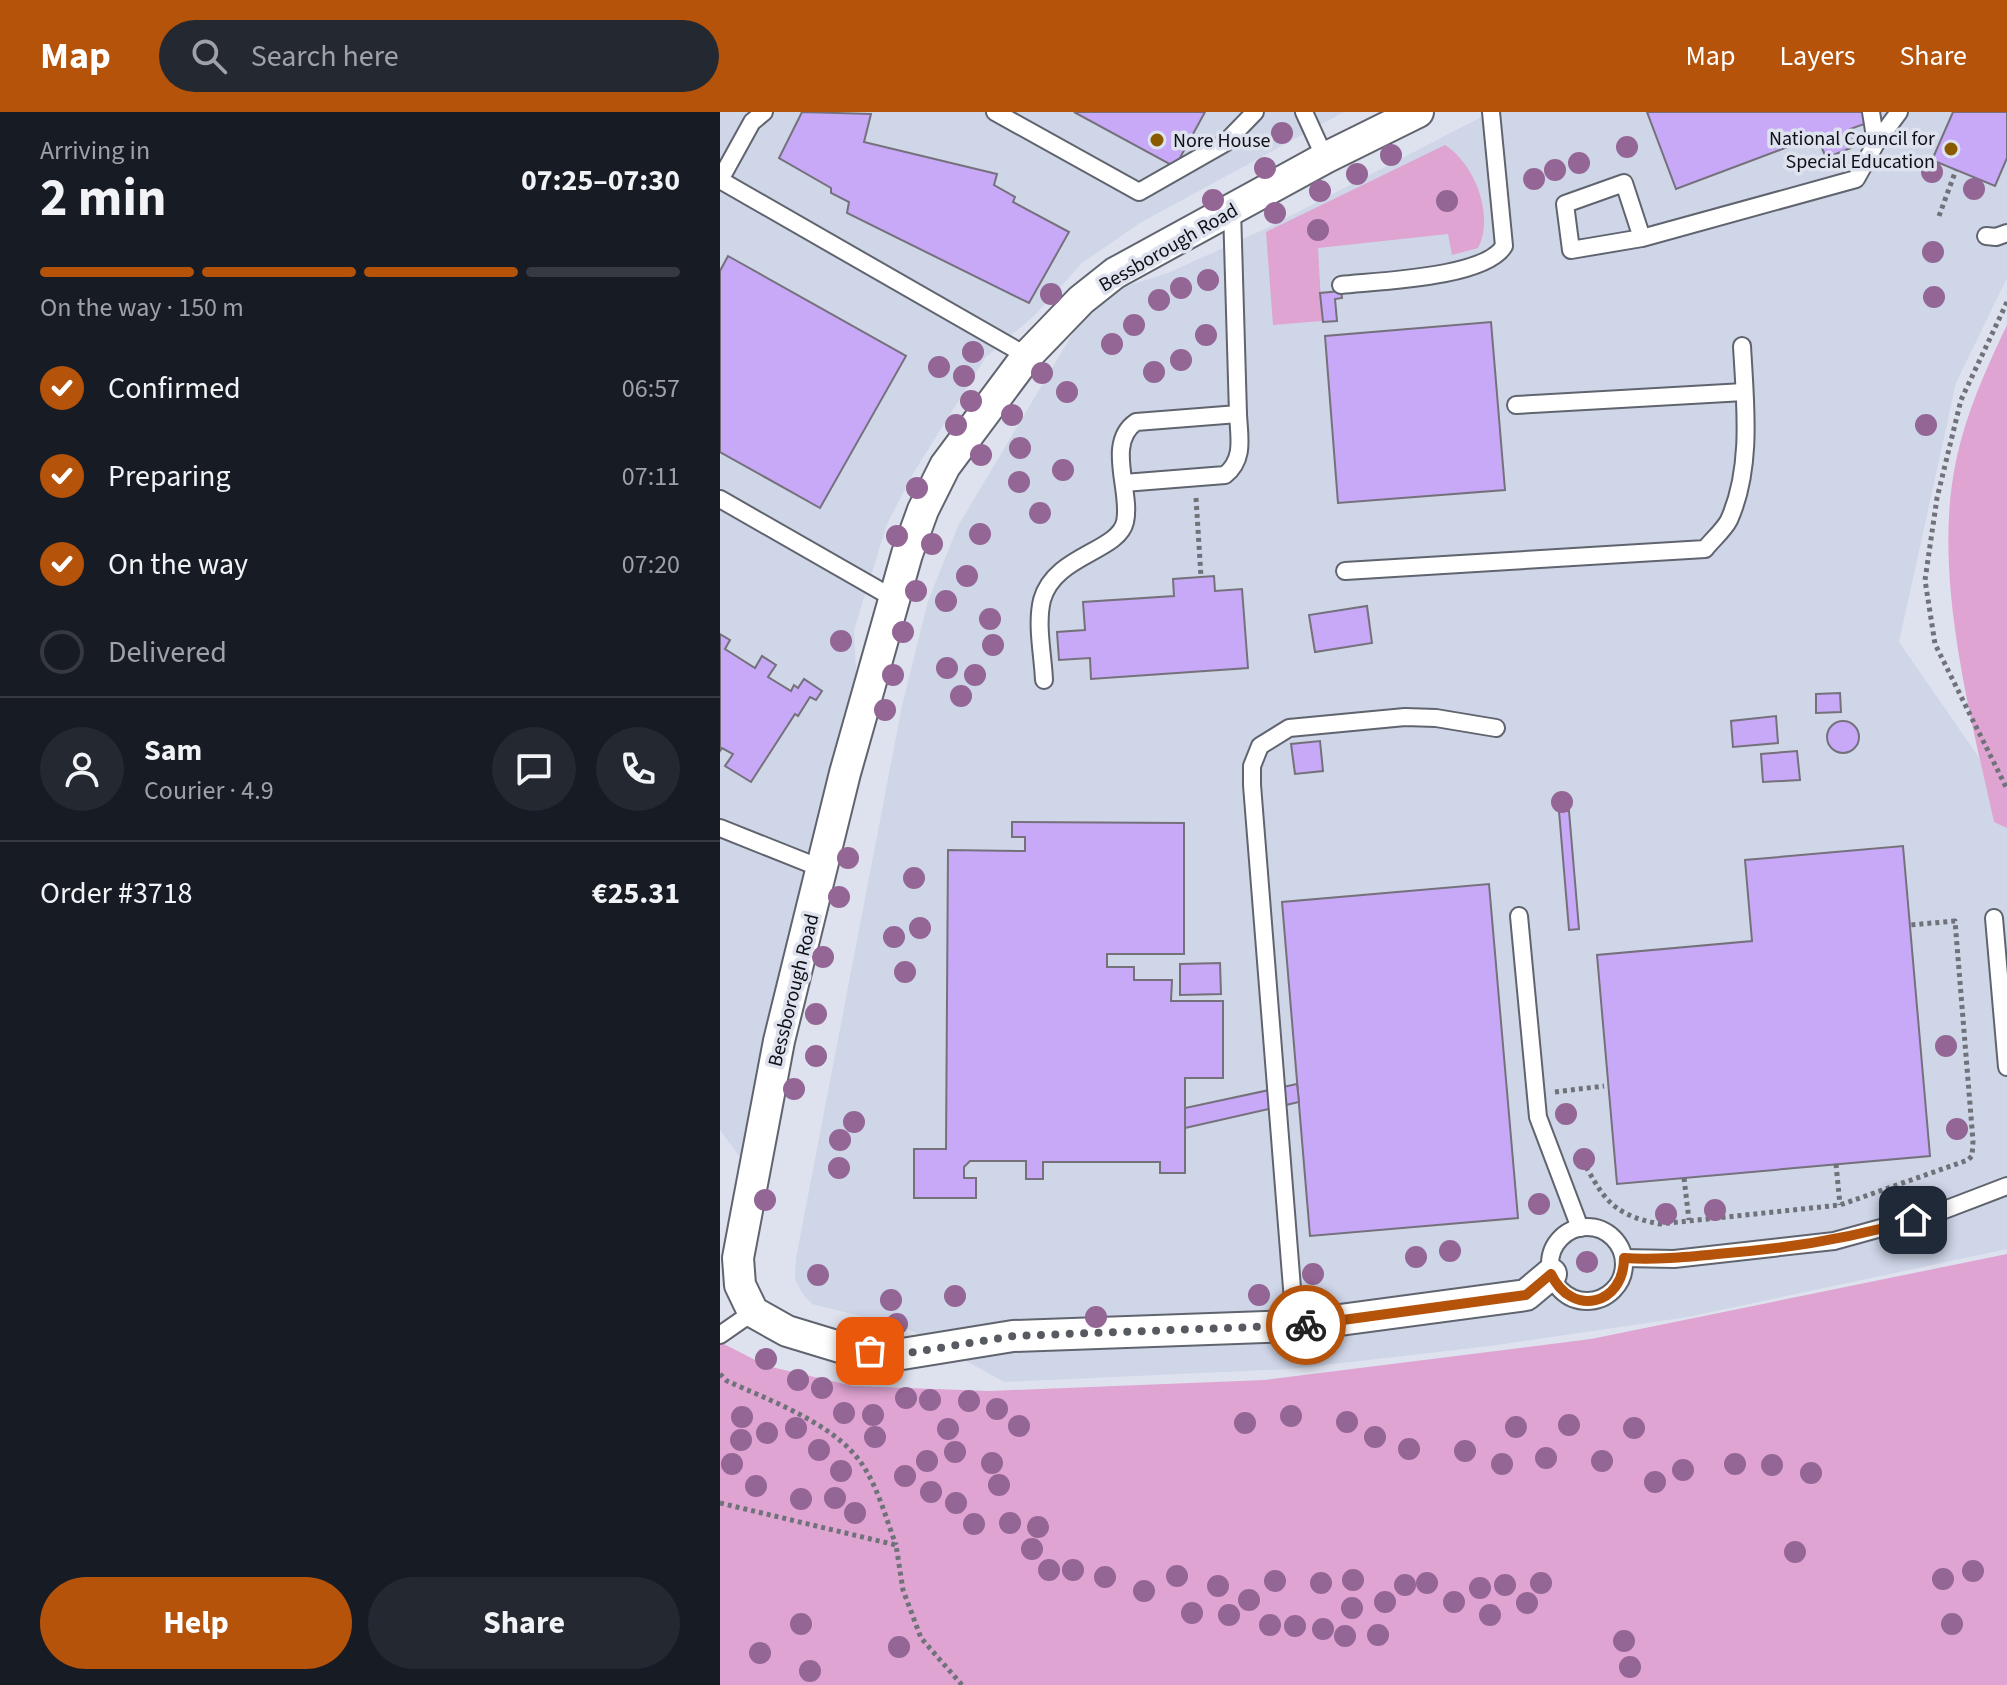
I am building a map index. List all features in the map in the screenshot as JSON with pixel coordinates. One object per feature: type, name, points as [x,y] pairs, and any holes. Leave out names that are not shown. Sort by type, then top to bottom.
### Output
[{"type":"street","name":"Bessborough Road","points":[[753,1312],[740,1285],[738,1258],[779,1041],[845,773],[893,598],[914,531],[945,466],[1027,356],[1081,300],[1115,273],[1325,158],[1418,112]]},
{"type":"street","points":[[753,1312],[787,1331],[829,1344],[896,1355],[1013,1336],[1295,1326],[1526,1295],[1551,1274]]},
{"type":"lane","points":[[764,112],[752,122],[720,180],[1027,356]]},
{"type":"lane","points":[[995,112],[1139,192],[1225,143],[1255,112]]},
{"type":"lane","points":[[1304,112],[1325,158]]},
{"type":"lane","points":[[1341,285],[1458,272],[1499,254],[1504,246],[1491,112]]},
{"type":"lane","points":[[1871,112],[1876,143]]},
{"type":"lane","points":[[1642,238],[1624,183],[1565,204],[1571,250],[1642,238],[1856,179],[1876,143],[1899,112]]},
{"type":"lane","points":[[1124,483],[1225,475],[1233,468],[1240,454],[1232,209]]},
{"type":"lane","points":[[1986,236],[1996,237],[2007,233]]},
{"type":"lane","points":[[1345,571],[1705,549],[1728,522],[1741,477],[1746,427],[1742,346]]},
{"type":"lane","points":[[1516,405],[1744,392]]},
{"type":"lane","points":[[1044,680],[1040,613],[1043,599],[1057,573],[1114,537],[1125,522],[1121,446],[1128,428],[1136,422],[1238,414]]},
{"type":"lane","points":[[720,499],[893,598]]},
{"type":"lane","points":[[1295,1326],[1252,785],[1254,757],[1260,746],[1273,737],[1289,728],[1306,725],[1405,717],[1436,718],[1496,728]]},
{"type":"lane","points":[[720,828],[823,869]]},
{"type":"lane","points":[[1519,916],[1538,1117],[1580,1228]]},
{"type":"lane","points":[[1994,918],[2007,1067]]},
{"type":"lane","points":[[1624,1258],[1674,1259],[1834,1241],[1939,1212],[2007,1186]]},
{"type":"lane","points":[[1580,1228],[1603,1230],[1613,1237],[1624,1258],[1621,1282],[1613,1292],[1602,1298],[1577,1300],[1557,1286],[1551,1274],[1550,1262],[1559,1240],[1580,1228]]},
{"type":"lane","points":[[720,1335],[753,1312]]},
{"type":"path","points":[[1939,216],[1956,170]]},
{"type":"path","points":[[2007,302],[1961,400],[1937,498],[1925,580],[1935,644],[2007,789]]},
{"type":"path","points":[[1195,478],[1201,577]]},
{"type":"path","points":[[1570,1141],[1606,1200],[1616,1209],[1637,1219],[1660,1224],[1840,1205],[1968,1160],[1972,1156],[1955,921],[1910,925]]},
{"type":"path","points":[[1557,1104],[1555,1092],[1604,1086]]},
{"type":"path","points":[[1836,1164],[1840,1205]]},
{"type":"path","points":[[1684,1178],[1689,1220]]},
{"type":"path","points":[[720,1374],[727,1381],[784,1406],[836,1438],[856,1456],[879,1498],[896,1545],[903,1590],[921,1638],[962,1685]]},
{"type":"path","points":[[720,1503],[896,1545]]},
{"type":"shaded area","points":[[720,112],[1344,112],[1140,223],[1082,263],[1035,315],[986,357],[914,472],[887,524],[854,630],[858,714],[753,1175],[720,1130]]},
{"type":"shaded area","points":[[1491,112],[2007,112],[2007,278],[1956,383],[1899,642],[2007,798],[2007,1249],[1688,1317],[1490,1346],[1290,1369],[1004,1382],[905,1327],[812,1304],[795,1279],[796,1258],[902,706],[928,601],[958,526],[1095,296],[1168,273],[1265,229]]},
{"type":"shaded area","points":[[1445,145],[1465,164],[1479,191],[1484,221],[1478,248],[1452,255],[1448,234],[1318,248],[1322,321],[1273,325],[1266,232]]},
{"type":"shaded area","points":[[2007,325],[2007,828],[1994,822],[1965,689],[1951,596],[1948,550],[1950,504],[1960,443],[1977,392]]},
{"type":"shaded area","points":[[2007,1254],[2007,1685],[720,1685],[720,1342],[767,1366],[853,1386],[989,1391],[1265,1380],[1591,1339]]},
{"type":"building","points":[[802,112],[871,114],[864,142],[997,174],[994,185],[1015,197],[1013,202],[1069,232],[1029,303],[847,213],[849,202],[779,158]]},
{"type":"building","name":"Nore House","points":[[1074,112],[1205,112],[1175,167]]},
{"type":"building","points":[[1647,112],[1866,112],[1870,122],[1850,129],[1856,146],[1826,158],[1817,136],[1676,189]]},
{"type":"building","points":[[1953,112],[2007,112],[2007,158],[1995,186],[1932,160]]},
{"type":"building","points":[[728,256],[906,356],[820,508],[720,452],[720,271]]},
{"type":"building","points":[[1341,291],[1342,298],[1335,299],[1337,321],[1323,322],[1320,293]]},
{"type":"building","points":[[1491,322],[1505,490],[1338,503],[1325,336]]},
{"type":"building","points":[[1214,576],[1215,591],[1242,589],[1248,668],[1091,679],[1090,658],[1059,660],[1057,632],[1085,630],[1083,602],[1174,596],[1173,579]]},
{"type":"building","points":[[1367,606],[1372,643],[1315,652],[1309,615]]},
{"type":"building","points":[[720,634],[730,640],[725,649],[755,668],[762,656],[776,665],[768,677],[791,691],[794,685],[798,688],[804,679],[822,691],[816,700],[810,697],[798,716],[795,714],[751,782],[725,766],[733,754],[722,748],[720,751]]},
{"type":"building","points":[[1840,693],[1841,712],[1816,713],[1816,694]]},
{"type":"building","points":[[1776,716],[1778,743],[1733,747],[1731,721]]},
{"type":"building","points":[[1843,721],[1854,726],[1859,737],[1854,748],[1843,753],[1832,748],[1827,737],[1832,726]]},
{"type":"building","points":[[1320,741],[1323,771],[1295,774],[1291,744]]},
{"type":"building","points":[[1797,751],[1800,780],[1763,782],[1761,754]]},
{"type":"building","points":[[1559,811],[1569,811],[1579,929],[1569,930]]},
{"type":"building","points":[[1012,822],[1184,823],[1184,954],[1107,954],[1107,967],[1134,967],[1134,980],[1172,980],[1171,1001],[1223,1001],[1223,1078],[1185,1078],[1185,1173],[1160,1173],[1160,1162],[1043,1162],[1043,1179],[1026,1179],[1026,1161],[970,1161],[964,1167],[964,1178],[976,1178],[976,1198],[914,1198],[914,1149],[946,1149],[948,850],[1025,851],[1025,837],[1012,837]]},
{"type":"building","points":[[1903,846],[1930,1156],[1617,1184],[1597,955],[1752,941],[1745,860]]},
{"type":"building","points":[[1489,884],[1518,1218],[1310,1236],[1282,902]]},
{"type":"building","points":[[1220,963],[1221,994],[1180,995],[1180,964]]},
{"type":"building","points":[[1297,1084],[1299,1102],[1185,1128],[1185,1108]]},
{"type":"way so far","points":[[870,1351],[896,1355],[1013,1336],[1306,1325]]},
{"type":"place","name":"Nore House","points":[[1157,140]]},
{"type":"place","name":"National Council for Special Education","points":[[1951,149]]},
{"type":"route","points":[[1306,1325],[1526,1295],[1551,1274],[1566,1295],[1590,1301],[1613,1292],[1621,1282],[1624,1258],[1674,1259],[1762,1251],[1834,1241],[1913,1220]]}]
